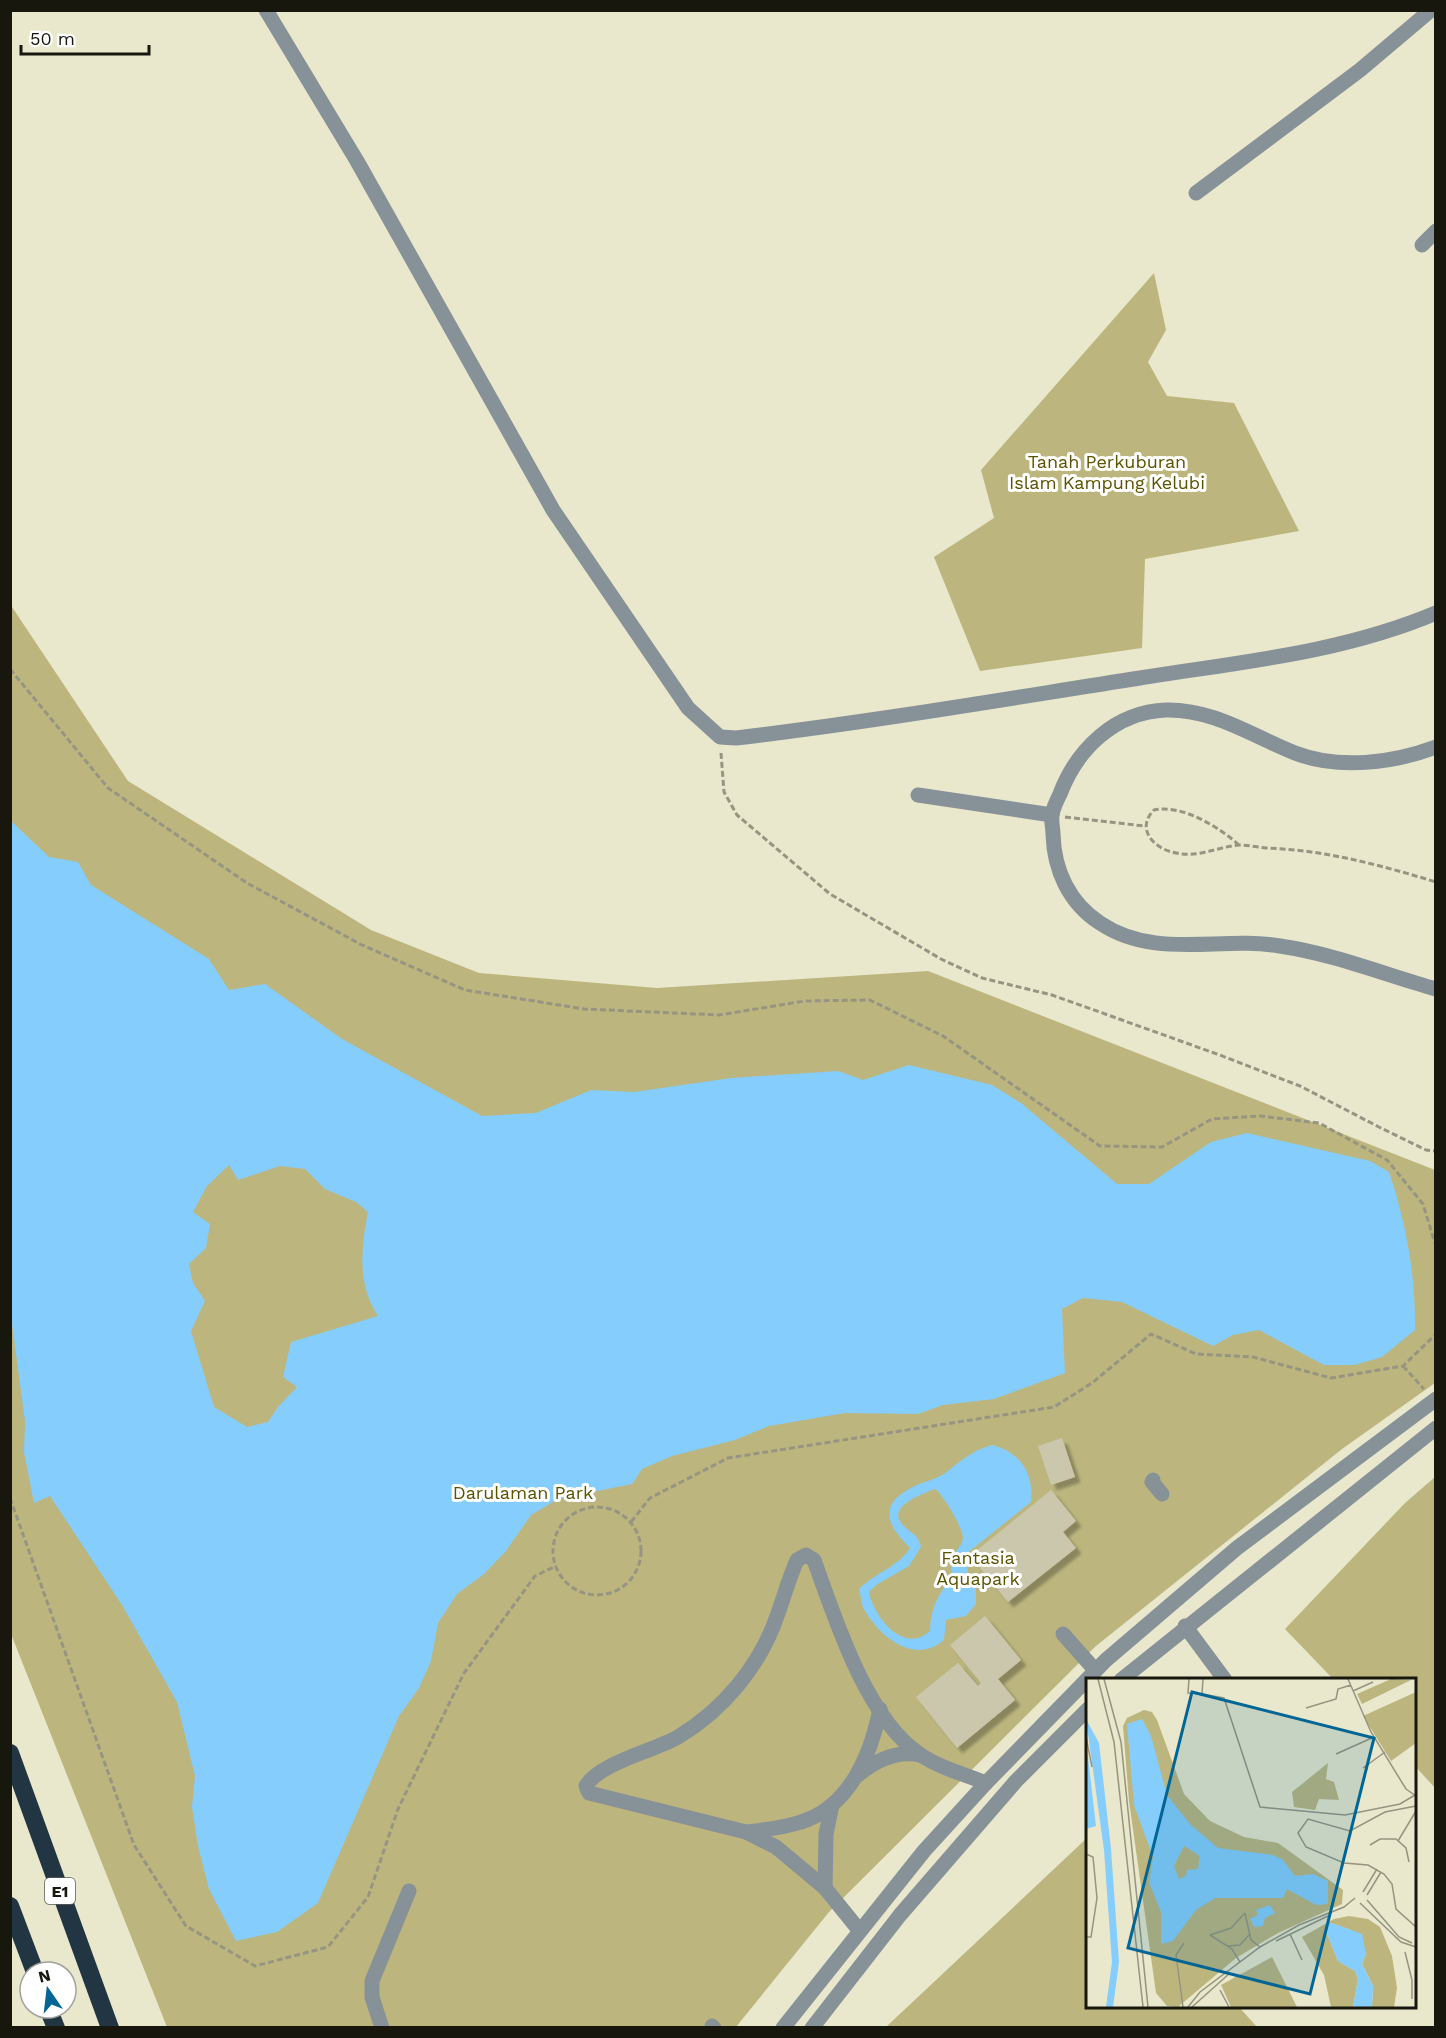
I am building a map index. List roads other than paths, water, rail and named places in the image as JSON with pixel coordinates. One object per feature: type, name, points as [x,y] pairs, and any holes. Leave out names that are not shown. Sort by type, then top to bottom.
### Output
[{"type":"highway","name":"E1","points":[[10,1753],[110,2028]]},
{"type":"highway","points":[[10,1906],[30,1960]]},
{"type":"street","points":[[266,10],[357,161],[553,510],[688,708],[720,737],[756,736],[927,713],[1260,660],[1343,645],[1436,613]]},
{"type":"street","points":[[1196,193],[1360,70],[1431,10]]},
{"type":"street","points":[[1422,245],[1436,231]]},
{"type":"street","points":[[1436,747],[1400,758],[1350,763],[1296,753],[1208,714],[1163,710],[1124,721],[1089,744],[1076,760],[1065,780],[1052,815],[1055,859],[1065,886],[1099,923],[1131,939],[1161,945],[1281,946],[1339,957],[1436,989]]},
{"type":"street","points":[[918,795],[1052,815]]},
{"type":"street","points":[[1087,1678],[1237,1548],[1434,1400]]},
{"type":"street","points":[[1123,1678],[1185,1626],[1436,1428]]},
{"type":"street","points":[[1153,1480],[1152,1482],[1162,1494]]},
{"type":"street","points":[[859,1930],[825,1888],[776,1847],[746,1832],[589,1794],[586,1786],[590,1779],[611,1767],[679,1736],[714,1710],[733,1691],[748,1673],[777,1617],[796,1560],[806,1555],[814,1560],[843,1638],[880,1709],[905,1743],[920,1755]]},
{"type":"street","points":[[1185,1626],[1224,1678]]},
{"type":"street","points":[[1063,1634],[1095,1670]]},
{"type":"street","points":[[783,2028],[816,1989],[859,1930],[986,1783],[1086,1679]]},
{"type":"street","points":[[746,1832],[803,1822],[832,1805],[846,1793],[876,1730],[880,1709]]},
{"type":"street","points":[[812,2028],[900,1915],[1008,1790],[1086,1711]]},
{"type":"street","points":[[855,1777],[891,1756],[911,1753],[986,1783]]},
{"type":"street","points":[[825,1888],[826,1834],[832,1805]]},
{"type":"street","points":[[382,2028],[372,1997],[372,1981],[409,1891]]},
{"type":"water","points":[[11,821],[49,857],[78,862],[91,885],[209,959],[229,990],[265,984],[342,1039],[482,1116],[536,1113],[591,1090],[634,1092],[731,1078],[838,1071],[863,1080],[909,1065],[992,1085],[1021,1103],[1117,1184],[1149,1184],[1211,1142],[1247,1133],[1370,1161],[1389,1172],[1400,1210],[1412,1270],[1415,1330],[1382,1357],[1355,1365],[1324,1365],[1259,1330],[1233,1335],[1213,1346],[1122,1302],[1083,1298],[1062,1309],[1065,1373],[994,1399],[943,1405],[918,1414],[845,1413],[769,1426],[735,1440],[672,1456],[642,1469],[632,1484],[558,1499],[531,1515],[506,1551],[484,1574],[457,1594],[438,1623],[431,1661],[419,1688],[399,1716],[318,1903],[277,1932],[236,1941],[209,1889],[198,1846],[192,1807],[195,1776],[177,1702],[122,1605],[50,1496],[34,1503],[24,1452],[25,1421],[10,1309]],"holes":[[[229,1165],[238,1180],[280,1166],[305,1169],[325,1189],[356,1202],[368,1212],[362,1266],[371,1304],[378,1316],[291,1342],[283,1377],[297,1387],[278,1407],[268,1422],[247,1427],[214,1407],[191,1331],[205,1301],[193,1283],[189,1264],[206,1248],[210,1224],[193,1212],[207,1186]]]},
{"type":"water","points":[[992,1445],[1010,1453],[1023,1465],[1030,1482],[1031,1502],[966,1554],[969,1580],[976,1587],[976,1604],[966,1616],[946,1620],[944,1640],[933,1647],[922,1650],[900,1645],[889,1639],[872,1621],[864,1609],[859,1589],[893,1565],[910,1548],[892,1525],[890,1510],[893,1503],[909,1489],[944,1474],[966,1457]],"holes":[[[935,1489],[956,1519],[963,1538],[960,1547],[950,1557],[952,1577],[936,1602],[930,1631],[920,1637],[910,1639],[900,1636],[883,1622],[869,1592],[876,1585],[909,1566],[921,1547],[918,1539],[900,1521],[898,1515],[900,1510],[910,1500],[924,1493]]]},
{"type":"park label","name":"Tanah Perkuburan Islam Kampung Kelubi","points":[[1107,471]]},
{"type":"park label","name":"Darulaman Park","points":[[523,1492]]},
{"type":"park label","name":"Fantasia Aquapark","points":[[978,1567]]}]
